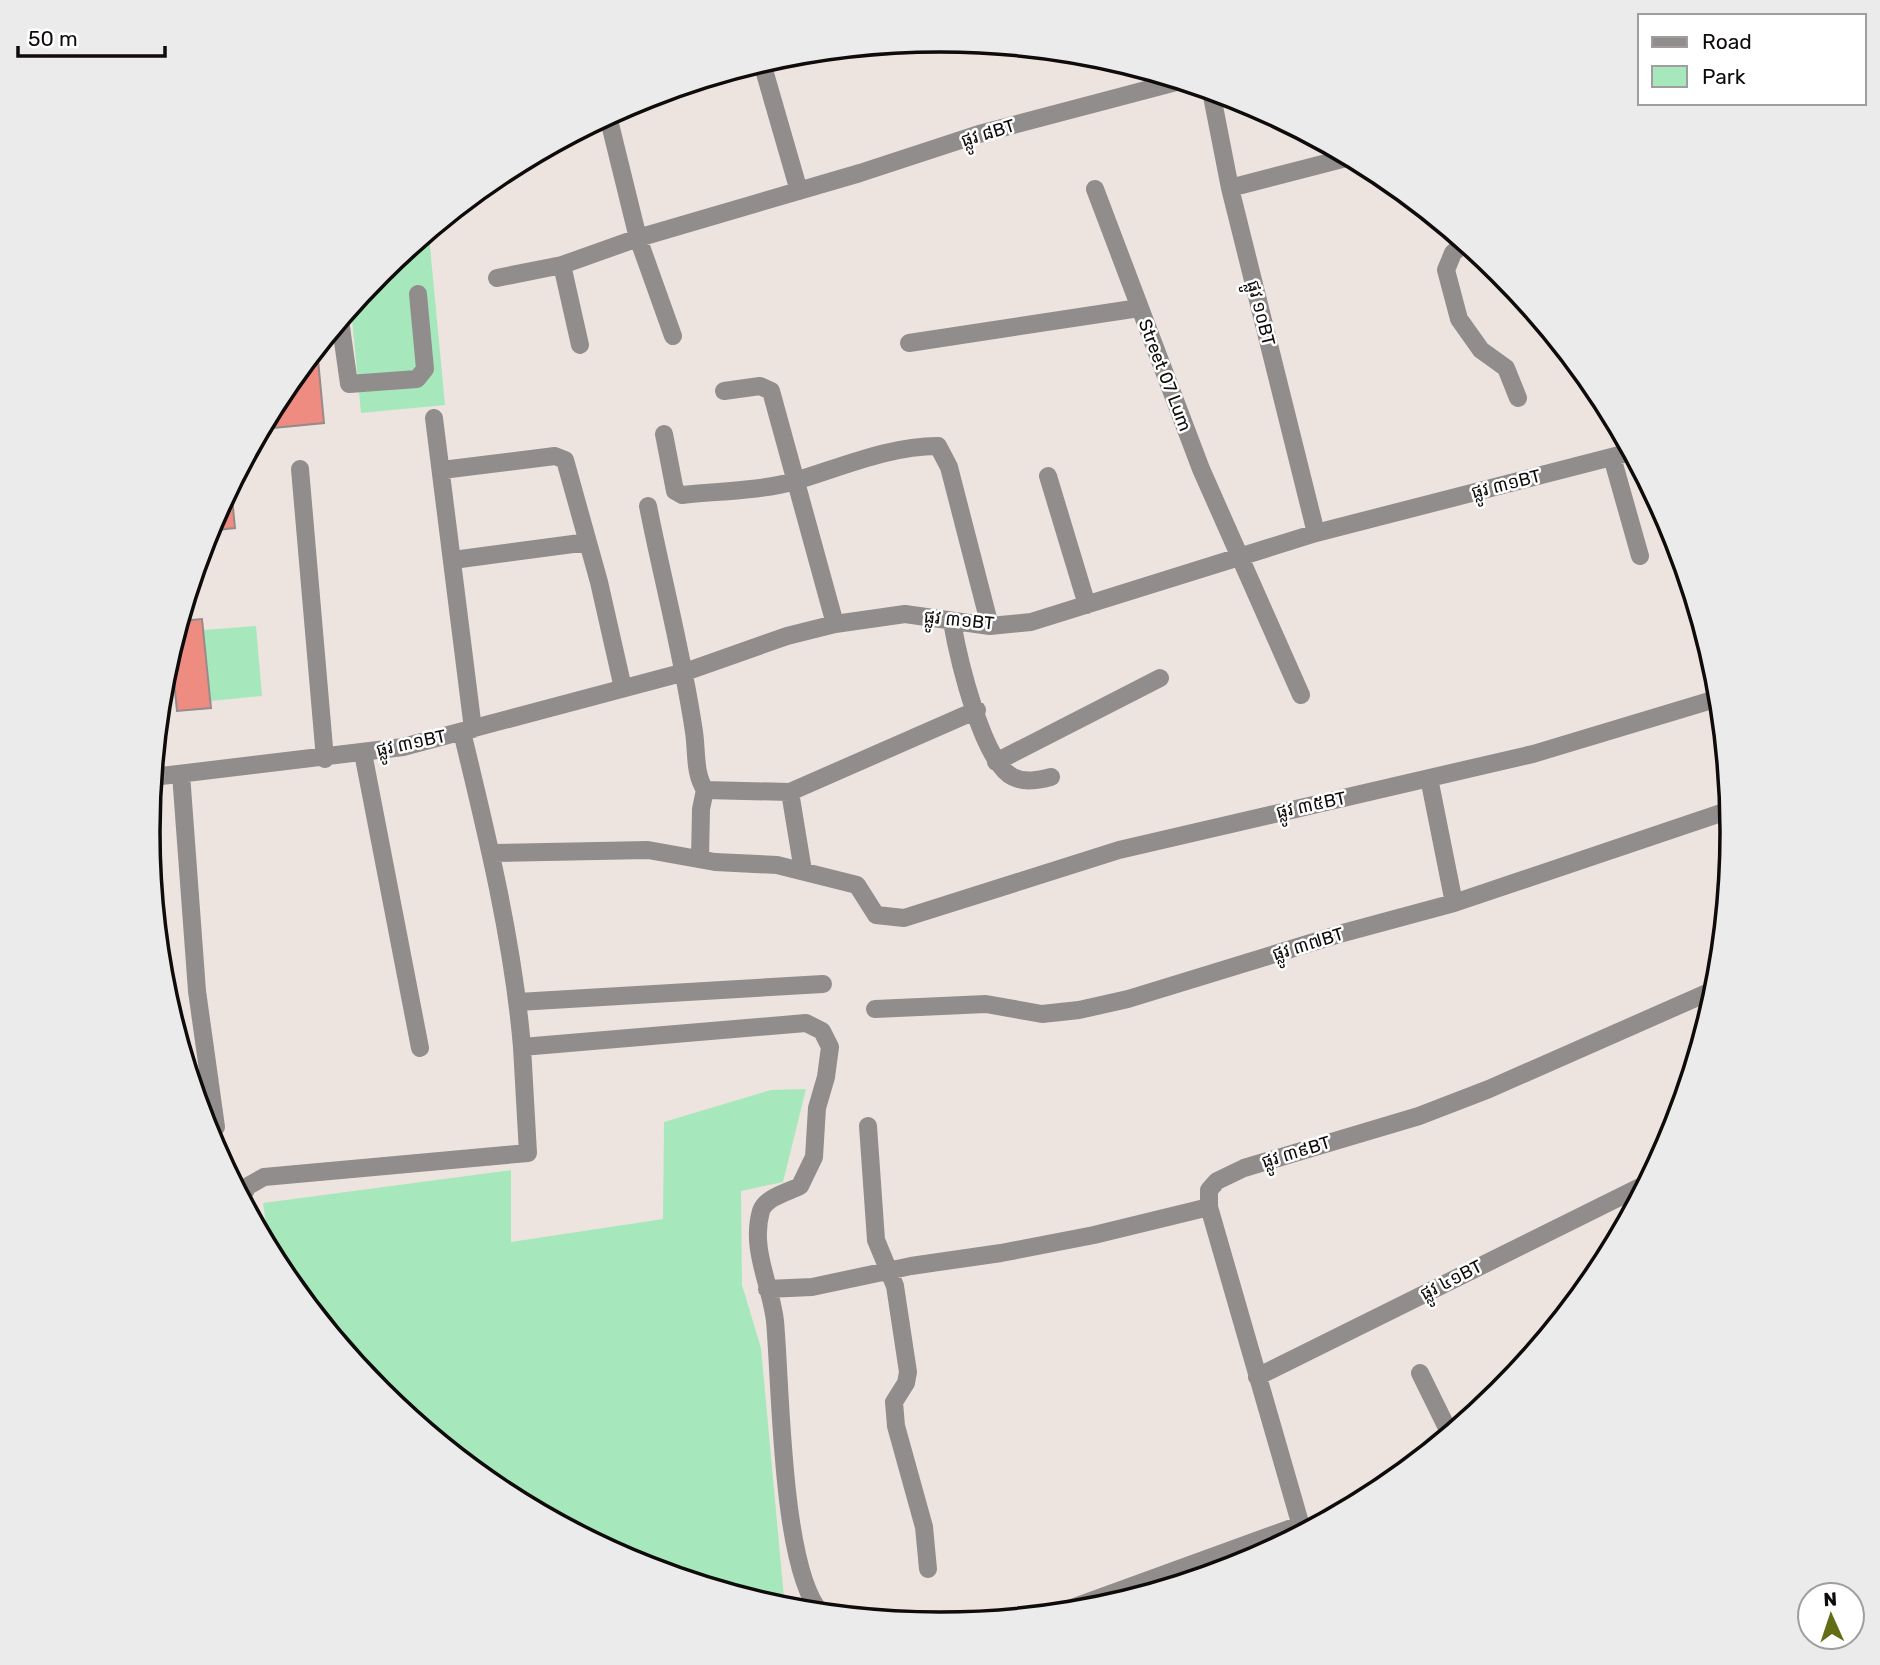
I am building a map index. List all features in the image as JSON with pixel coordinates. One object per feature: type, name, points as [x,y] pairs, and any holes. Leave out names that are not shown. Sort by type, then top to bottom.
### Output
[{"type":"street","points":[[765,73],[799,191]]},
{"type":"street","name":"ផ្លូវ ៨BT","points":[[496,278],[562,265],[638,238],[979,134],[1163,85]]},
{"type":"street","name":"ផ្លូវ ១០BT","points":[[1213,103],[1230,188],[1316,533]]},
{"type":"street","points":[[610,126],[638,238],[673,335]]},
{"type":"street","points":[[1230,188],[1337,161]]},
{"type":"street","name":"Street 07 Lum","points":[[1095,189],[1201,469],[1301,695]]},
{"type":"street","points":[[1457,249],[1446,270],[1459,318],[1481,350],[1506,368],[1518,398]]},
{"type":"street","points":[[562,265],[580,345]]},
{"type":"street","points":[[342,333],[349,384],[417,379],[425,369],[418,294]]},
{"type":"street","points":[[909,343],[1139,308]]},
{"type":"street","points":[[724,391],[760,386],[771,391],[835,624]]},
{"type":"street","points":[[246,1189],[264,1177],[528,1153],[518,1002],[468,730],[453,560],[434,418]]},
{"type":"street","points":[[664,434],[675,491],[681,495],[794,481],[830,467],[920,446],[938,446],[943,451],[952,477],[990,626]]},
{"type":"street","name":"ផ្លូវ ៣១BT","points":[[163,776],[363,753],[468,730],[685,672],[787,636],[835,624],[905,614],[990,626],[1031,622],[1316,533],[1621,455]]},
{"type":"street","points":[[442,470],[555,456],[565,460],[623,688]]},
{"type":"street","points":[[1612,457],[1640,556]]},
{"type":"street","points":[[300,469],[325,758]]},
{"type":"street","points":[[1048,476],[1087,605]]},
{"type":"street","points":[[648,506],[685,672],[700,783],[705,790],[701,809],[700,859]]},
{"type":"street","points":[[453,560],[588,542]]},
{"type":"street","points":[[952,622],[962,669],[977,710],[985,744],[996,762],[1013,777],[1036,781],[1051,777]]},
{"type":"street","points":[[996,762],[1160,678]]},
{"type":"street","name":"ផ្លូវ ៣៥BT","points":[[803,871],[857,884],[876,915],[904,918],[1119,850],[1533,754],[1708,701]]},
{"type":"street","points":[[705,790],[790,792],[977,710]]},
{"type":"street","points":[[363,753],[420,1048]]},
{"type":"street","points":[[181,774],[197,991],[215,1120]]},
{"type":"street","points":[[1429,778],[1454,903]]},
{"type":"street","points":[[492,853],[648,850],[700,859],[777,865],[803,871],[790,792]]},
{"type":"street","name":"ផ្លូវ ៣៧BT","points":[[875,1009],[986,1004],[1042,1014],[1079,1010],[1196,980],[1343,933],[1454,903],[1719,814]]},
{"type":"street","points":[[518,1002],[824,984]]},
{"type":"street","name":"ផ្លូវ ៣៩BT","points":[[1209,1207],[1209,1190],[1217,1181],[1244,1168],[1419,1116],[1489,1089],[1703,995]]},
{"type":"street","points":[[522,1047],[806,1023],[822,1031],[830,1047],[826,1077],[817,1108],[814,1157],[800,1186],[770,1199],[762,1209],[760,1261],[774,1317],[793,1534],[806,1589],[814,1602]]},
{"type":"street","points":[[868,1126],[876,1240],[891,1270],[908,1372],[906,1383],[894,1402],[896,1426],[924,1527],[928,1569]]},
{"type":"street","name":"ផ្លូវ ៤១BT","points":[[1257,1377],[1633,1191]]},
{"type":"street","points":[[767,1289],[812,1287],[891,1270],[1094,1235],[1209,1207],[1300,1524]]},
{"type":"street","points":[[1420,1373],[1446,1426]]},
{"type":"street","points":[[1124,1590],[1257,1544]]},
{"type":"green space","points":[[430,243],[445,405],[361,413],[352,320],[388,281]]},
{"type":"green space","points":[[256,626],[262,696],[211,701],[204,630]]},
{"type":"green space","points":[[806,1089],[783,1182],[741,1191],[742,1285],[761,1348],[784,1597],[689,1571],[595,1532],[550,1508],[465,1451],[388,1384],[354,1347],[291,1266],[266,1224],[263,1203],[511,1170],[511,1242],[663,1219],[664,1122],[771,1090]]},
{"type":"building","points":[[318,362],[324,423],[274,428]]},
{"type":"building","points":[[233,504],[235,528],[221,530]]},
{"type":"building","points":[[202,619],[211,708],[177,711],[174,684],[190,620]]}]
